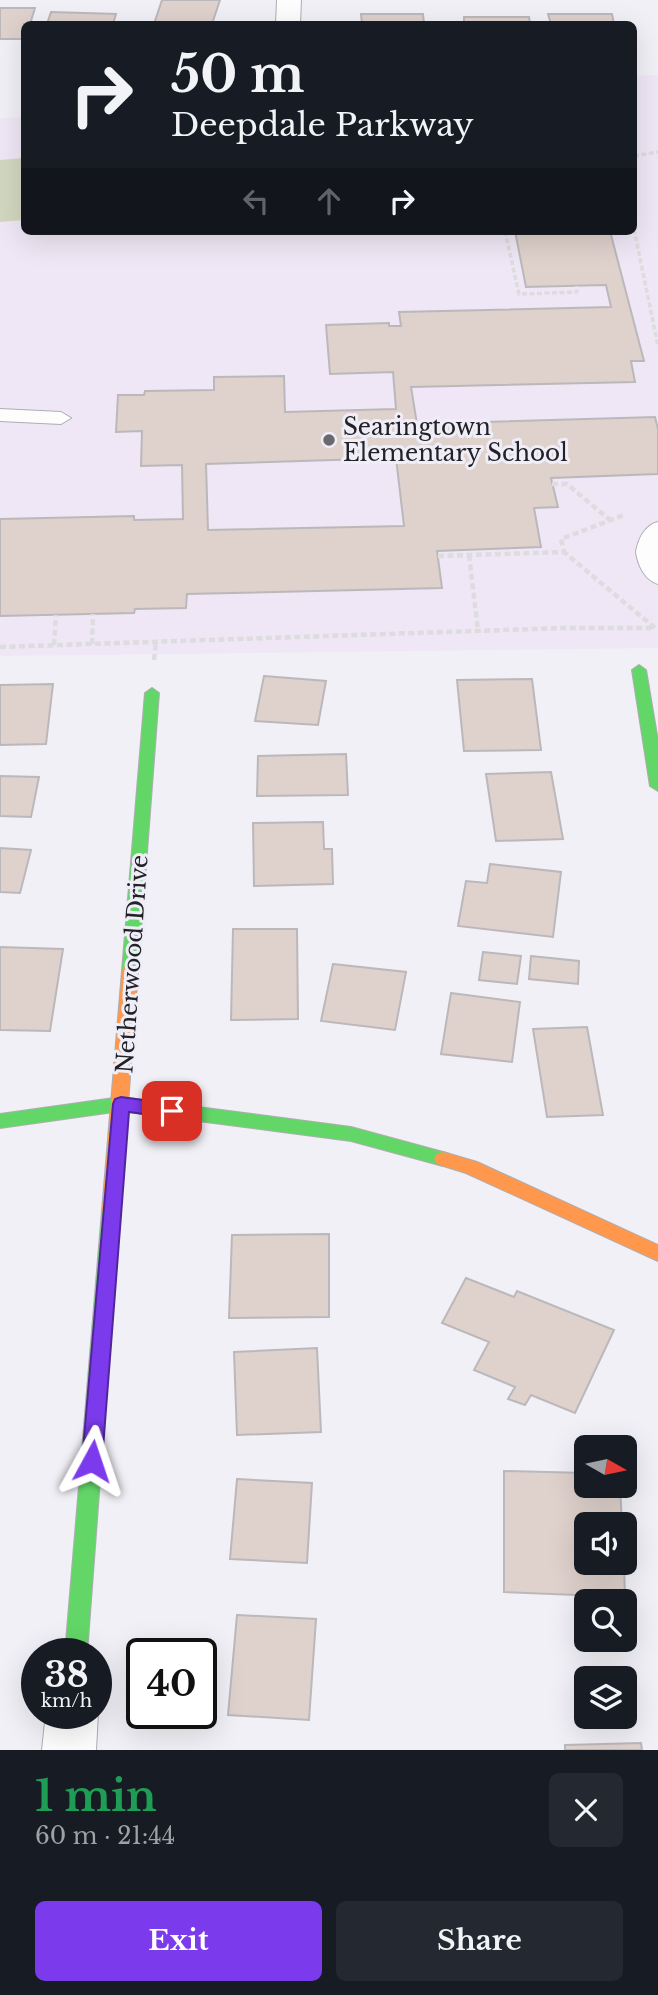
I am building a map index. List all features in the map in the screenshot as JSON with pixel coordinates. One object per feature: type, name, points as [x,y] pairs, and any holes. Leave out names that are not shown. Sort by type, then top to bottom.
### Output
[{"type":"street","points":[[288,21],[289,0]]},
{"type":"street","points":[[639,670],[658,786]]},
{"type":"street","name":"Netherwood Drive","points":[[77,1638],[152,693]]},
{"type":"street","points":[[0,1121],[121,1104],[351,1134],[471,1167],[658,1253]]},
{"type":"street","points":[[69,1750],[71,1729]]},
{"type":"lane","points":[[0,415],[61,418]]},
{"type":"lane","points":[[658,528],[649,538],[645,553],[650,569],[658,578]]},
{"type":"path","points":[[637,156],[658,152]]},
{"type":"path","points":[[506,235],[519,294],[577,292],[576,286]]},
{"type":"path","points":[[635,235],[658,344]]},
{"type":"path","points":[[552,484],[567,484],[611,521]]},
{"type":"path","points":[[0,647],[478,631],[655,628],[564,552],[561,539],[634,512]]},
{"type":"path","points":[[438,556],[564,552]]},
{"type":"path","points":[[469,555],[478,631]]},
{"type":"path","points":[[92,644],[93,614]]},
{"type":"path","points":[[54,645],[56,615]]},
{"type":"shaded area","name":"Searingtown Elementary School","points":[[658,75],[658,648],[0,656],[0,118],[21,117],[21,235],[637,235],[637,76]]},
{"type":"green space","points":[[21,158],[21,220],[0,222],[0,160]]},
{"type":"building","points":[[162,0],[220,0],[213,21],[155,21]]},
{"type":"building","points":[[0,8],[35,8],[31,21],[21,21],[21,39],[0,39]]},
{"type":"building","points":[[51,12],[116,14],[114,21],[48,21]]},
{"type":"building","points":[[361,14],[423,14],[424,21],[362,21]]},
{"type":"building","points":[[548,14],[612,14],[613,21],[550,21]]},
{"type":"building","points":[[464,17],[529,17],[530,21],[464,21]]},
{"type":"building","points":[[516,235],[611,235],[644,361],[631,361],[635,382],[411,387],[417,424],[655,417],[658,429],[658,474],[551,478],[558,507],[534,508],[541,547],[437,551],[442,588],[187,594],[186,608],[135,609],[134,613],[0,616],[0,519],[134,516],[134,520],[183,519],[182,465],[141,466],[142,431],[116,432],[118,395],[144,395],[145,391],[214,390],[214,377],[284,376],[285,412],[396,409],[393,372],[330,374],[326,325],[389,323],[389,326],[401,326],[399,312],[611,307],[606,285],[526,287]],"holes":[[[396,458],[404,526],[208,530],[206,464]]]},
{"type":"building","points":[[264,676],[326,681],[318,725],[255,721]]},
{"type":"building","points":[[532,679],[541,750],[464,751],[457,680]]},
{"type":"building","points":[[53,684],[46,744],[0,745],[0,685]]},
{"type":"building","points":[[346,754],[348,795],[257,796],[258,756]]},
{"type":"building","points":[[551,772],[563,839],[496,841],[486,774]]},
{"type":"building","points":[[0,776],[39,777],[31,817],[0,816]]},
{"type":"building","points":[[323,822],[324,849],[332,849],[333,884],[254,886],[253,823]]},
{"type":"building","points":[[0,848],[31,850],[20,893],[0,892]]},
{"type":"building","points":[[490,864],[561,872],[553,937],[458,926],[466,881],[487,883]]},
{"type":"building","points":[[233,929],[297,929],[298,1019],[231,1020]]},
{"type":"building","points":[[0,947],[63,949],[50,1031],[0,1030]]},
{"type":"building","points":[[483,952],[521,956],[517,984],[479,980]]},
{"type":"building","points":[[531,956],[579,961],[578,984],[529,979]]},
{"type":"building","points":[[333,964],[406,972],[395,1030],[321,1021]]},
{"type":"building","points":[[451,993],[520,1002],[512,1062],[441,1054]]},
{"type":"building","points":[[587,1027],[603,1115],[547,1117],[533,1029]]},
{"type":"building","points":[[329,1234],[329,1317],[229,1318],[232,1235]]},
{"type":"building","points":[[466,1278],[514,1297],[517,1291],[614,1330],[575,1413],[531,1395],[525,1405],[508,1399],[515,1387],[474,1370],[489,1342],[442,1323]]},
{"type":"building","points":[[317,1348],[321,1432],[237,1435],[234,1352]]},
{"type":"building","points":[[504,1471],[574,1473],[574,1498],[621,1498],[621,1512],[574,1512],[574,1575],[624,1575],[625,1589],[574,1589],[574,1595],[504,1592]]},
{"type":"building","points":[[237,1479],[312,1483],[307,1563],[230,1559]]},
{"type":"building","points":[[237,1615],[316,1619],[309,1720],[228,1715]]},
{"type":"building","points":[[641,1743],[642,1750],[565,1750],[565,1745]]},
{"type":"traffic: fast","points":[[639,670],[658,786]]},
{"type":"traffic: fast","points":[[130,971],[152,693]]},
{"type":"traffic: fast","points":[[0,1121],[121,1104],[351,1134],[443,1159]]},
{"type":"traffic: fast","points":[[77,1638],[111,1211]]},
{"type":"traffic: slow","points":[[111,1211],[130,971]]},
{"type":"traffic: slow","points":[[443,1159],[471,1167],[658,1253]]},
{"type":"place","name":"Searingtown Elementary School","points":[[329,440]]},
{"type":"route","points":[[92,1461],[121,1104],[172,1111]]}]
